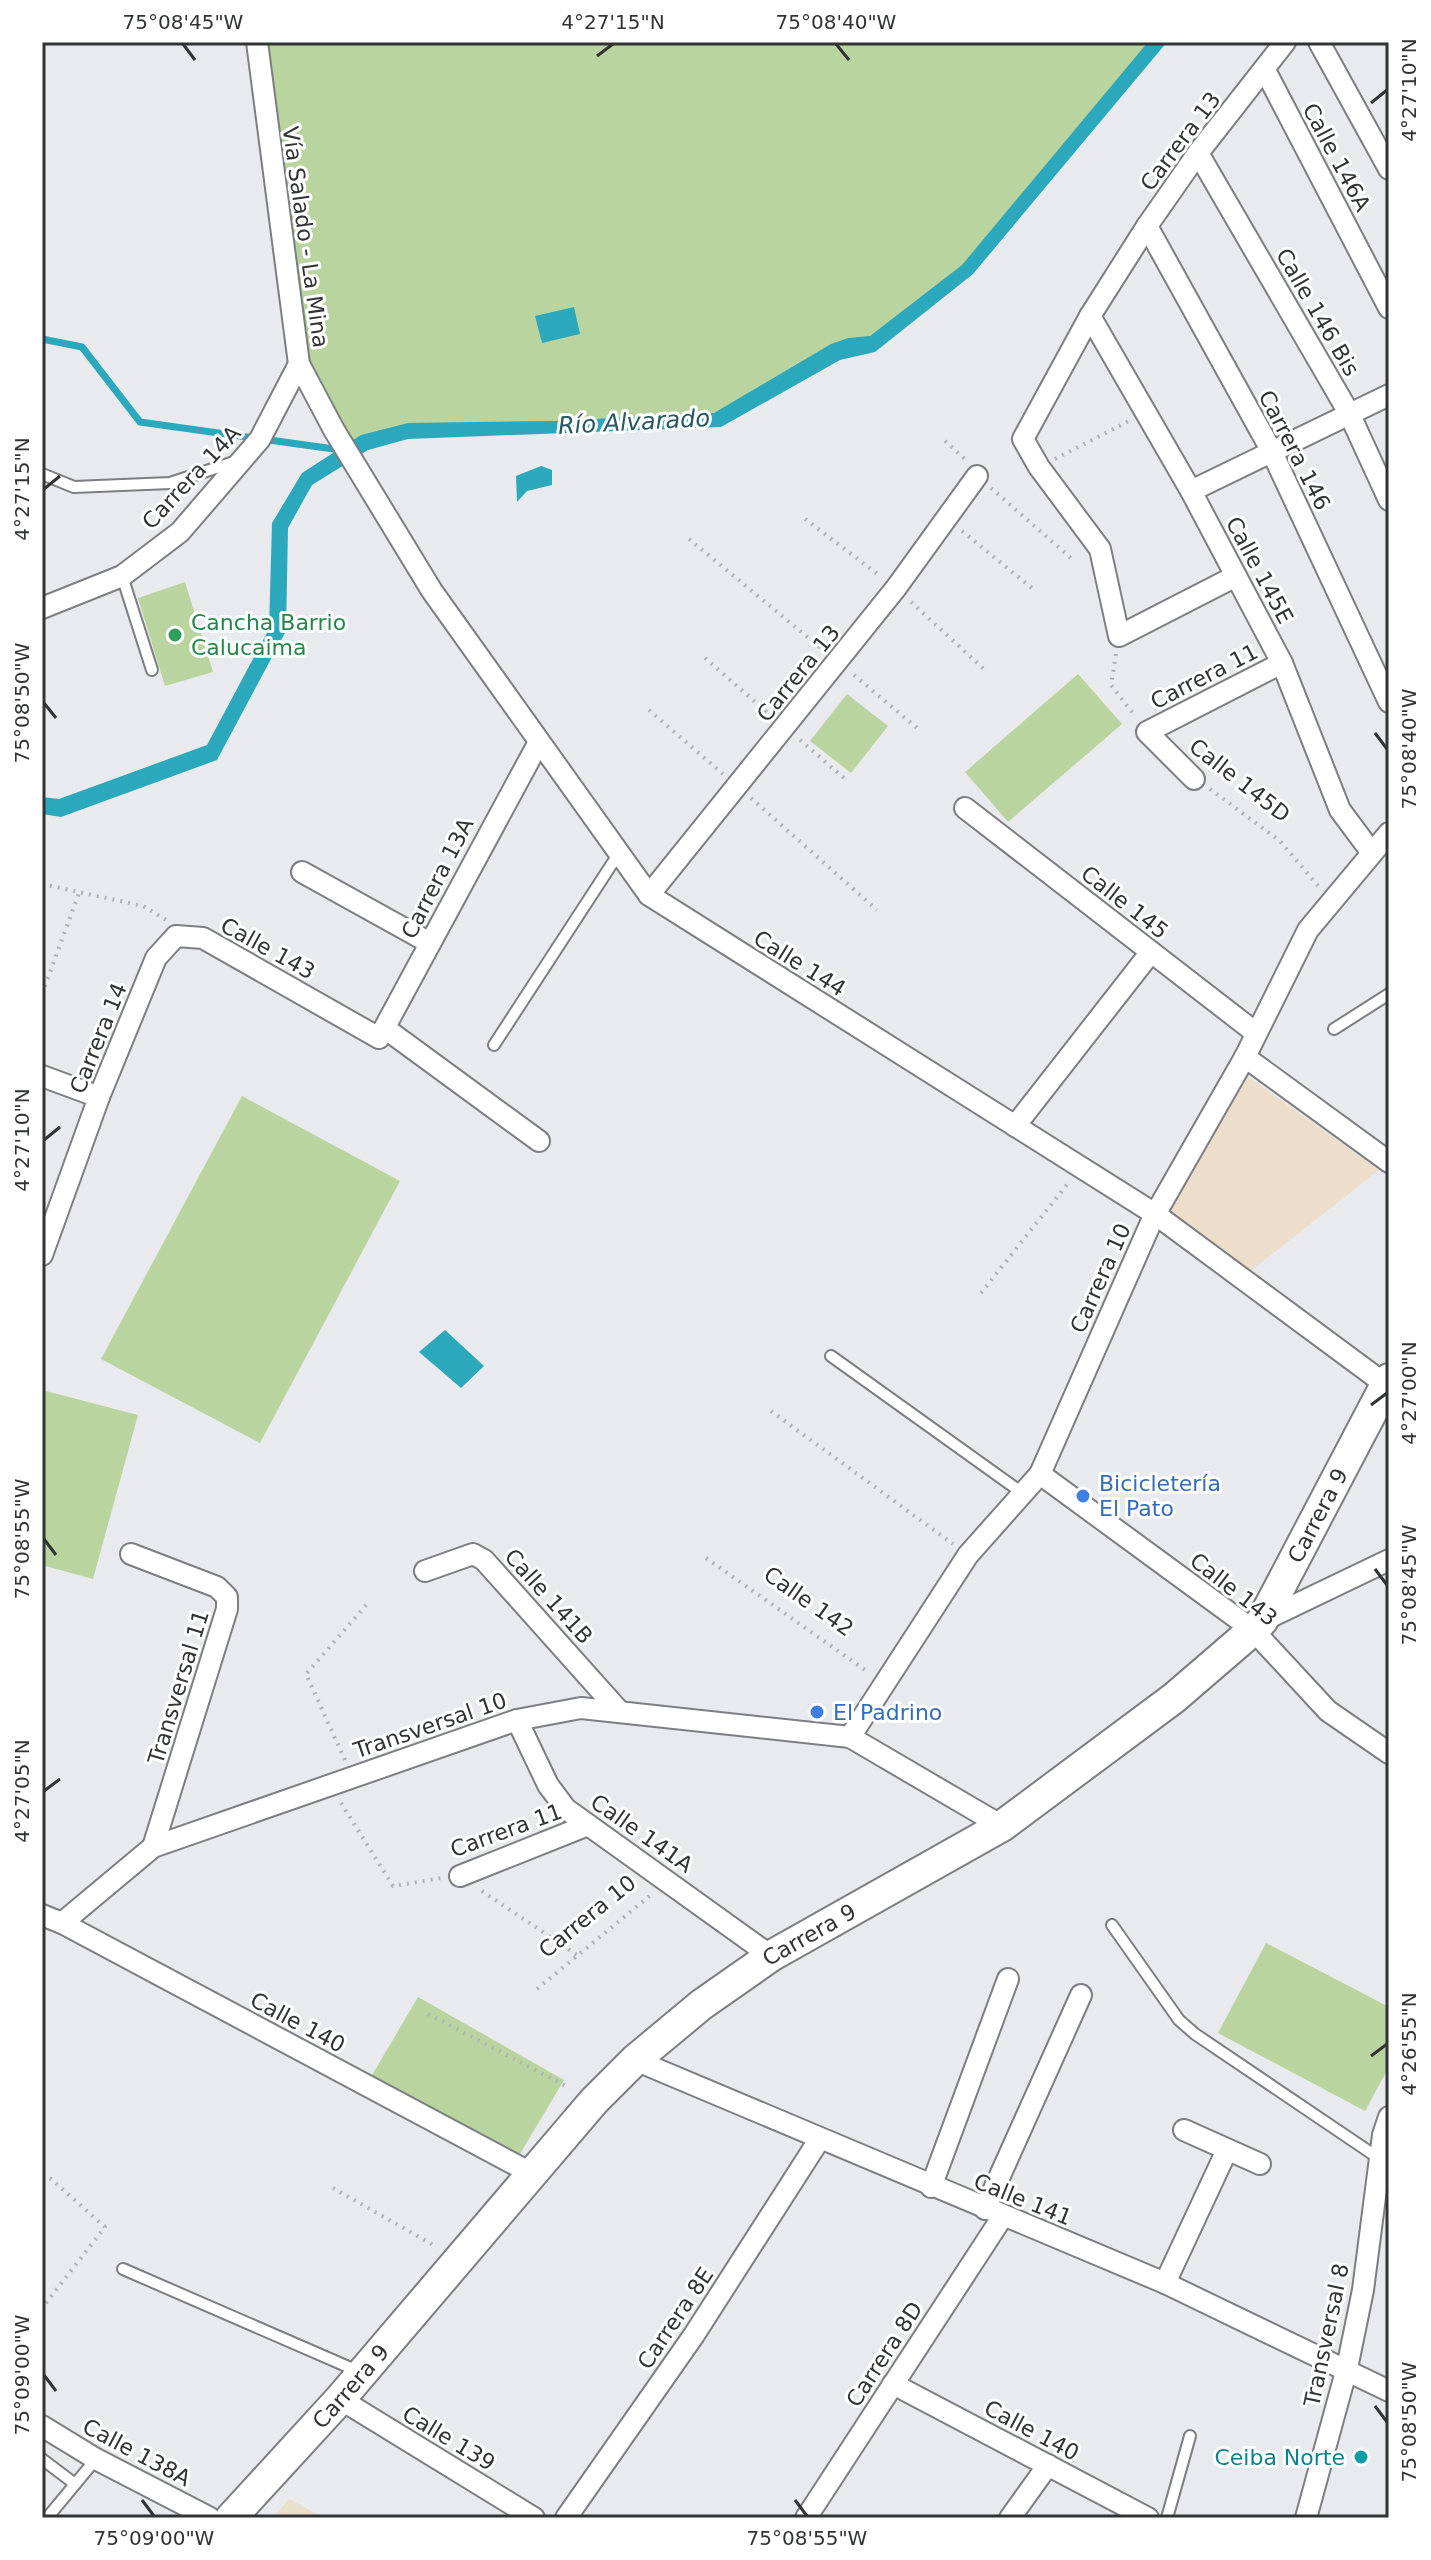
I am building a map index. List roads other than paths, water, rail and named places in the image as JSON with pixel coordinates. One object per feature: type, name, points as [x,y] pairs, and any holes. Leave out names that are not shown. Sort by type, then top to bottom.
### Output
[{"type":"street","name":"Vía Salado - La Mina","points":[[257,42],[292,331],[299,364],[333,428]]},
{"type":"street","name":"Carrera 13","points":[[1236,576],[1119,636],[1100,549],[1039,467],[1023,439],[1090,316],[1147,226],[1198,153],[1285,42]]},
{"type":"street","points":[[1319,42],[1389,169]]},
{"type":"street","name":"Calle 146A","points":[[1265,70],[1389,308]]},
{"type":"street","name":"Calle 146 Bis","points":[[1198,153],[1349,413],[1389,500]]},
{"type":"street","name":"Carrera 146","points":[[1147,226],[1271,450],[1389,702]]},
{"type":"street","name":"Calle 145E","points":[[1090,316],[1191,491],[1282,663],[1340,810],[1372,853]]},
{"type":"street","name":"Carrera 14A","points":[[42,608],[122,576],[180,532],[260,439],[299,364]]},
{"type":"street","points":[[1191,491],[1389,395]]},
{"type":"street","name":"Calle 144","points":[[333,428],[432,591],[649,895],[1155,1214],[1388,1383]]},
{"type":"street","name":"Carrera 13","points":[[649,895],[838,662],[977,476]]},
{"type":"street","name":"Carrera 11","points":[[1147,732],[1282,663]]},
{"type":"street","name":"Calle 145D","points":[[1147,732],[1194,779]]},
{"type":"street","name":"Carrera 13A","points":[[382,1033],[539,742]]},
{"type":"street","name":"Calle 145","points":[[965,808],[1256,1033]]},
{"type":"street","name":"Carrera 10","points":[[850,1737],[968,1555],[1040,1474],[1155,1214],[1245,1057],[1308,930],[1389,833]]},
{"type":"street","points":[[302,872],[430,943]]},
{"type":"street","name":"Calle 143","points":[[176,936],[203,938],[382,1033],[539,1141]]},
{"type":"street","name":"Carrera 14","points":[[42,1255],[99,1097],[156,958],[176,936]]},
{"type":"street","points":[[1015,1126],[1151,952]]},
{"type":"street","points":[[1245,1057],[1389,1162]]},
{"type":"street","points":[[42,1076],[99,1097]]},
{"type":"street","name":"Carrera 9","points":[[231,2518],[340,2399],[594,2101],[635,2060],[701,2005],[771,1956],[1002,1826],[1174,1698],[1258,1626],[1388,1383]]},
{"type":"street","name":"Calle 143","points":[[1040,1474],[1258,1626],[1328,1711],[1389,1753]]},
{"type":"street","name":"Transversal 11","points":[[131,1554],[217,1587],[227,1597],[227,1609],[153,1847]]},
{"type":"street","name":"Calle 141B","points":[[425,1571],[473,1554],[484,1560],[620,1712]]},
{"type":"street","points":[[1258,1626],[1389,1560]]},
{"type":"street","name":"Transversal 10","points":[[62,1923],[153,1847],[517,1720],[581,1708],[850,1737]]},
{"type":"street","name":"Calle 141A","points":[[517,1720],[548,1785],[566,1809],[771,1956]]},
{"type":"street","points":[[850,1737],[1002,1826]]},
{"type":"street","name":"Carrera 11","points":[[460,1876],[588,1825]]},
{"type":"street","name":"Calle 140","points":[[42,1915],[531,2173]]},
{"type":"street","points":[[931,2187],[1008,1979]]},
{"type":"street","name":"Carrera 8D","points":[[806,2518],[893,2384],[994,2213],[1081,1995]]},
{"type":"street","name":"Calle 141","points":[[635,2060],[1165,2283],[1347,2368],[1389,2391]]},
{"type":"street","name":"Transversal 8","points":[[1306,2518],[1347,2368],[1363,2290],[1380,2159],[1389,2117]]},
{"type":"street","points":[[1184,2130],[1260,2164]]},
{"type":"street","name":"Carrera 8E","points":[[566,2518],[694,2335],[819,2140]]},
{"type":"street","points":[[1165,2283],[1227,2150]]},
{"type":"street","name":"Calle 140","points":[[893,2384],[1148,2518]]},
{"type":"street","name":"Calle 139","points":[[340,2399],[534,2518]]},
{"type":"street","name":"Calle 138A","points":[[42,2426],[96,2459],[210,2518]]},
{"type":"street","points":[[1010,2518],[1048,2465]]},
{"type":"lane","points":[[42,474],[74,487],[170,483],[246,457]]},
{"type":"lane","points":[[122,576],[152,670]]},
{"type":"lane","points":[[494,1045],[619,853]]},
{"type":"lane","points":[[1334,1029],[1389,994]]},
{"type":"lane","points":[[831,1356],[1021,1492]]},
{"type":"lane","points":[[1112,1925],[1179,2020],[1195,2034],[1380,2159]]},
{"type":"lane","points":[[123,2269],[362,2373]]},
{"type":"lane","points":[[1167,2518],[1190,2436]]},
{"type":"lane","points":[[42,2459],[75,2484]]},
{"type":"lane","points":[[47,2518],[96,2459]]},
{"type":"water","name":"Río Alvarado","points":[[1148,42],[1167,42],[973,274],[875,352],[840,360],[721,427],[408,439],[368,450],[312,485],[288,528],[286,631],[217,760],[61,817],[42,814],[42,797],[59,799],[207,745],[269,629],[272,523],[302,473],[361,435],[408,423],[553,421],[714,413],[831,344],[848,338],[870,336],[962,265]]},
{"type":"water","points":[[574,307],[580,334],[542,343],[535,316]]},
{"type":"water","points":[[541,466],[552,470],[552,485],[527,491],[517,502],[516,476]]},
{"type":"water","points":[[445,1330],[484,1366],[461,1388],[419,1352]]},
{"type":"waterway","points":[[42,339],[82,347],[140,422],[341,450]]},
{"type":"place","name":"Cancha Barrio Calucaima","points":[[175,635]]},
{"type":"place","name":"Bicicletería El Pato","points":[[1083,1496]]},
{"type":"place","name":"El Padrino","points":[[817,1712]]},
{"type":"place","name":"Ceiba Norte","points":[[1361,2457]]}]
